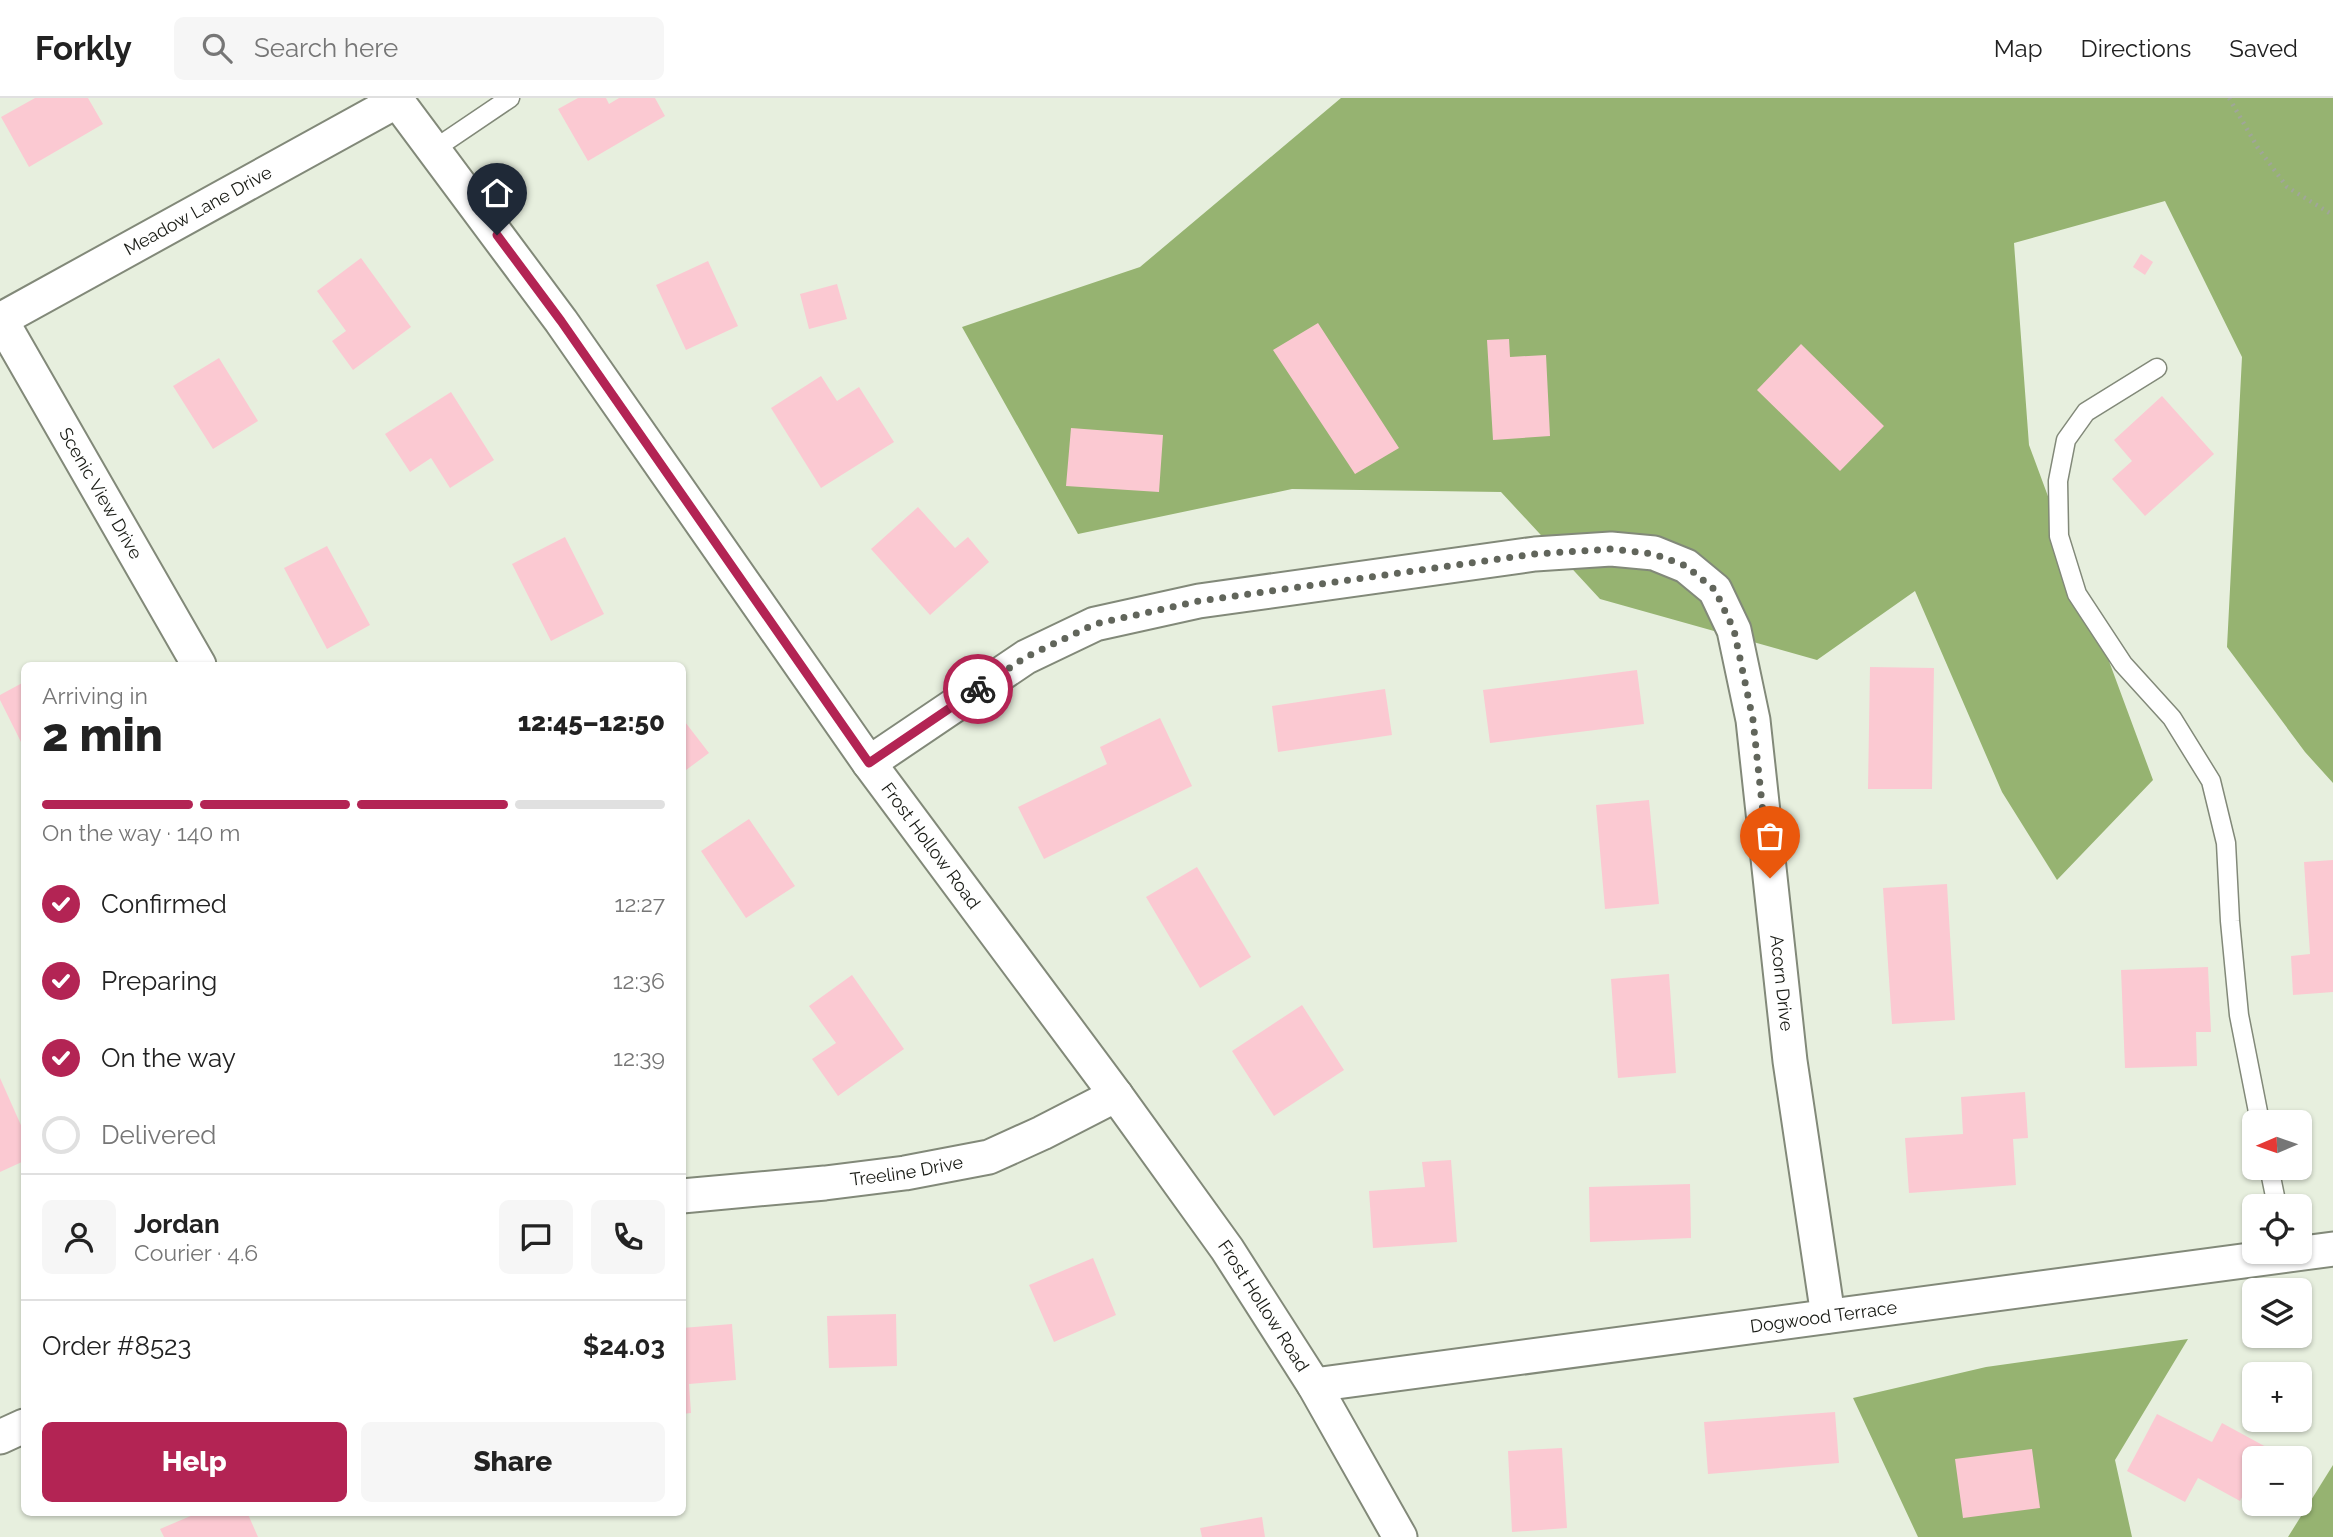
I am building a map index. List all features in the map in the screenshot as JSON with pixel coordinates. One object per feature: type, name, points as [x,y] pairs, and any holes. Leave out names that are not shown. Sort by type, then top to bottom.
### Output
[{"type":"street","name":"Frost Hollow Road","points":[[396,99],[561,321],[869,763],[1227,1248],[1314,1385],[1400,1537]]},
{"type":"street","name":"Meadow Lane Drive","points":[[0,320],[396,99]]},
{"type":"street","name":"Scenic View Drive","points":[[0,320],[196,662]]},
{"type":"street","name":"Acorn Drive","points":[[869,763],[1026,657],[1095,624],[1199,601],[1535,554],[1611,549],[1654,554],[1686,566],[1715,590],[1734,630],[1753,720],[1790,1062],[1828,1316]]},
{"type":"street","name":"Treeline Drive","points":[[686,1196],[905,1173],[989,1157],[1116,1095]]},
{"type":"street","name":"Dogwood Terrace","points":[[2312,1251],[2333,1249]]},
{"type":"street","name":"Dogwood Terrace","points":[[1314,1385],[2242,1259]]},
{"type":"street","points":[[0,1437],[21,1427]]},
{"type":"lane","points":[[433,150],[510,98]]},
{"type":"lane","points":[[2157,369],[2086,412],[2066,440],[2058,481],[2059,536],[2077,594],[2123,664],[2172,718],[2211,781],[2226,843],[2239,1015],[2258,1110]]},
{"type":"path","points":[[2229,98],[2258,148],[2287,187],[2333,215]]},
{"type":"green space","points":[[1341,98],[2333,98],[2333,783],[2305,752],[2227,647],[2242,357],[2165,201],[2014,243],[2029,445],[2153,780],[2057,880],[2002,792],[1915,591],[1817,660],[1600,599],[1501,492],[1292,489],[1078,534],[962,327],[1140,267]]},
{"type":"green space","points":[[2188,1339],[2115,1460],[2132,1537],[1918,1537],[1853,1398],[1986,1367]]},
{"type":"green space","points":[[2333,1465],[2333,1537],[2288,1537],[2301,1516],[2312,1516],[2312,1499]]},
{"type":"building","points":[[35,98],[88,98],[103,124],[29,167],[1,117]]},
{"type":"building","points":[[578,98],[606,98],[609,104],[619,98],[655,98],[665,116],[588,161],[558,109]]},
{"type":"building","points":[[2141,254],[2153,262],[2145,275],[2133,267]]},
{"type":"building","points":[[361,258],[411,327],[353,370],[332,341],[346,331],[317,291]]},
{"type":"building","points":[[708,261],[738,326],[686,350],[656,285]]},
{"type":"building","points":[[837,284],[847,319],[809,329],[800,294]]},
{"type":"building","points":[[1318,323],[1399,448],[1355,474],[1273,350]]},
{"type":"building","points":[[1509,339],[1510,357],[1546,355],[1550,436],[1493,440],[1487,340]]},
{"type":"building","points":[[1801,344],[1884,426],[1840,471],[1757,390]]},
{"type":"building","points":[[219,358],[258,421],[213,449],[173,386]]},
{"type":"building","points":[[821,376],[837,401],[859,387],[894,442],[821,488],[771,408]]},
{"type":"building","points":[[451,392],[494,460],[450,488],[431,458],[410,472],[385,434]]},
{"type":"building","points":[[2162,396],[2214,454],[2145,516],[2112,479],[2132,461],[2114,440]]},
{"type":"building","points":[[1071,428],[1163,435],[1159,492],[1066,486]]},
{"type":"building","points":[[918,507],[955,548],[968,537],[989,562],[930,615],[871,549]]},
{"type":"building","points":[[565,537],[604,614],[551,641],[512,564]]},
{"type":"building","points":[[327,546],[370,625],[327,649],[284,568]]},
{"type":"building","points":[[1870,667],[1934,668],[1932,789],[1868,789]]},
{"type":"building","points":[[1637,670],[1644,724],[1490,743],[1483,690]]},
{"type":"building","points":[[21,684],[21,742],[0,700],[0,695]]},
{"type":"building","points":[[1385,689],[1392,735],[1278,752],[1272,706]]},
{"type":"building","points":[[1160,718],[1192,786],[1044,859],[1018,807],[1107,764],[1100,747]]},
{"type":"building","points":[[686,723],[709,753],[686,770]]},
{"type":"building","points":[[1649,800],[1659,904],[1605,909],[1596,805]]},
{"type":"building","points":[[749,819],[795,886],[746,918],[701,851]]},
{"type":"building","points":[[2333,860],[2333,992],[2293,995],[2291,956],[2310,954],[2304,862]]},
{"type":"building","points":[[1197,867],[1251,957],[1200,988],[1146,897]]},
{"type":"building","points":[[1947,884],[1955,1020],[1892,1024],[1883,888]]},
{"type":"building","points":[[2208,967],[2211,1032],[2196,1032],[2197,1066],[2125,1068],[2121,970]]},
{"type":"building","points":[[1669,974],[1676,1073],[1618,1078],[1611,979]]},
{"type":"building","points":[[852,975],[904,1049],[838,1096],[812,1059],[836,1043],[809,1006]]},
{"type":"building","points":[[1302,1005],[1344,1070],[1274,1116],[1232,1051]]},
{"type":"building","points":[[0,1078],[21,1125],[21,1162],[0,1172]]},
{"type":"building","points":[[2025,1092],[2028,1138],[2013,1139],[2016,1185],[1909,1193],[1905,1138],[1963,1134],[1961,1097]]},
{"type":"building","points":[[1451,1160],[1457,1242],[1373,1248],[1369,1191],[1425,1187],[1422,1162]]},
{"type":"building","points":[[1690,1184],[1691,1238],[1590,1242],[1589,1187]]},
{"type":"building","points":[[1093,1258],[1116,1315],[1054,1342],[1029,1285]]},
{"type":"building","points":[[896,1314],[897,1366],[829,1368],[827,1316]]},
{"type":"building","points":[[732,1324],[736,1380],[689,1384],[691,1413],[686,1414],[686,1328]]},
{"type":"building","points":[[1835,1412],[1839,1463],[1708,1474],[1704,1422]]},
{"type":"building","points":[[2157,1414],[2212,1442],[2222,1423],[2264,1446],[2242,1446],[2240,1501],[2198,1478],[2185,1502],[2127,1471]]},
{"type":"building","points":[[1562,1448],[1567,1528],[1512,1532],[1508,1451]]},
{"type":"building","points":[[2032,1449],[2040,1508],[1963,1518],[1955,1459]]},
{"type":"building","points":[[191,1516],[249,1516],[258,1537],[164,1537],[160,1529]]},
{"type":"building","points":[[1262,1517],[1265,1537],[1202,1537],[1200,1528]]},
{"type":"way so far","points":[[978,689],[1026,657],[1095,624],[1199,601],[1535,554],[1611,549],[1654,554],[1686,566],[1715,590],[1734,630],[1753,720],[1770,878]]},
{"type":"route","points":[[497,235],[561,321],[869,763],[978,689]]}]
